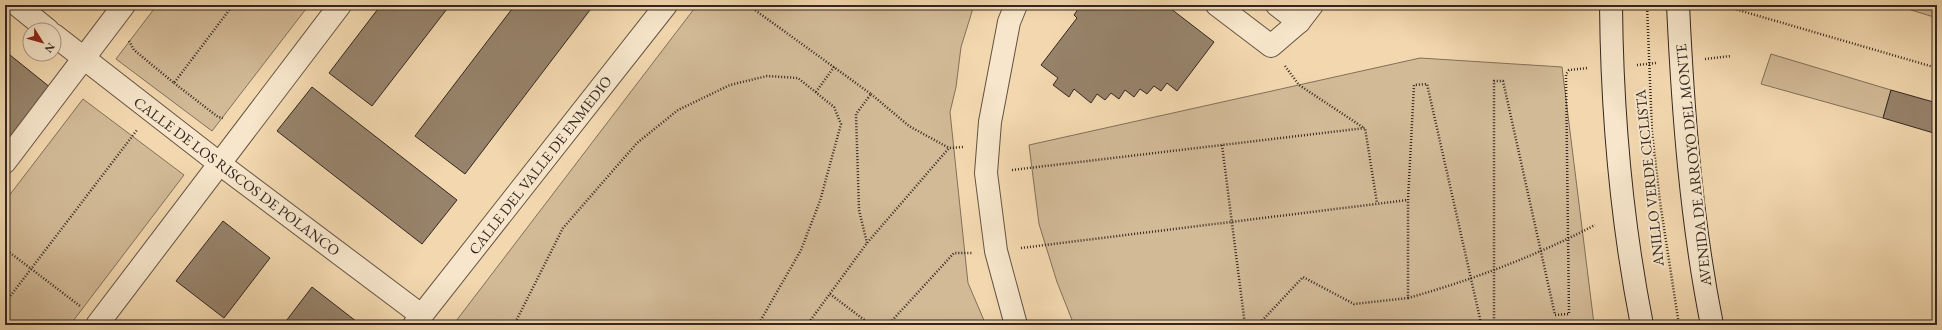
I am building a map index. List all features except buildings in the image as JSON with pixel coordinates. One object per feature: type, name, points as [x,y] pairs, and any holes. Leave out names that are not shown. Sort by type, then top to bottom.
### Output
[{"type":"street","points":[[17,5],[38,22]]},
{"type":"street","points":[[5,162],[124,5]]},
{"type":"street","points":[[97,325],[340,5]]},
{"type":"street","name":"CALLE DEL VALLE DE ENMEDIO","points":[[418,320],[666,5]]},
{"type":"street","points":[[1016,5],[1008,30],[990,122],[986,173],[996,251],[1016,325]]},
{"type":"street","points":[[1217,5],[1271,46],[1299,22],[1312,5]]},
{"type":"street","points":[[1277,5],[1299,22]]},
{"type":"street","points":[[1611,5],[1612,66],[1624,221],[1642,325]]},
{"type":"street","name":"AVENIDA DE ARROYO DEL MONTE","points":[[1678,5],[1684,114],[1701,270],[1712,325]]},
{"type":"street","name":"CALLE DE LOS RISCOS DE POLANCO","points":[[62,41],[418,320]]},
{"type":"path","points":[[130,35],[128,40],[134,50],[174,83],[233,5]]},
{"type":"path","points":[[748,5],[871,94],[909,126],[949,148],[989,145]]},
{"type":"path","name":"ANILLO VERDE CICLISTA","points":[[1647,5],[1652,132],[1659,194],[1679,325]]},
{"type":"path","points":[[1728,7],[1937,68]]},
{"type":"path","points":[[1271,46],[1299,85],[1365,128],[1377,203]]},
{"type":"path","points":[[1408,298],[1408,200],[1414,85],[1427,84],[1481,323],[1494,322],[1494,81],[1503,81],[1555,315],[1568,314],[1566,74],[1570,70],[1731,56]]},
{"type":"path","points":[[816,92],[834,67]]},
{"type":"path","points":[[514,325],[563,228],[637,143],[678,110],[730,85],[767,76],[798,78],[834,107],[841,124],[820,201],[801,250],[758,325]]},
{"type":"path","points":[[867,244],[859,210],[856,114],[871,94]]},
{"type":"path","points":[[5,303],[138,128]]},
{"type":"path","points":[[986,173],[1365,128]]},
{"type":"path","points":[[1222,145],[1245,325]]},
{"type":"path","points":[[807,325],[867,244],[949,148]]},
{"type":"path","points":[[888,325],[954,254],[996,251],[1408,200]]},
{"type":"path","points":[[1258,325],[1303,277],[1354,304],[1408,298],[1494,270],[1567,240],[1596,225]]},
{"type":"path","points":[[5,249],[82,307]]},
{"type":"path","points":[[830,294],[871,325]]},
{"type":"shaded area","points":[[157,5],[309,5],[212,131],[116,59]]},
{"type":"shaded area","points":[[697,5],[974,5],[961,47],[956,87],[950,112],[968,283],[986,325],[453,325]]},
{"type":"shaded area","points":[[1895,5],[1937,5],[1937,18]]},
{"type":"shaded area","points":[[1771,54],[1891,90],[1883,118],[1761,84]]},
{"type":"shaded area","points":[[1420,58],[1562,67],[1594,324],[1074,325],[1057,282],[1039,224],[1029,145]]},
{"type":"shaded area","points":[[83,99],[184,175],[70,325],[5,325],[5,201]]}]
